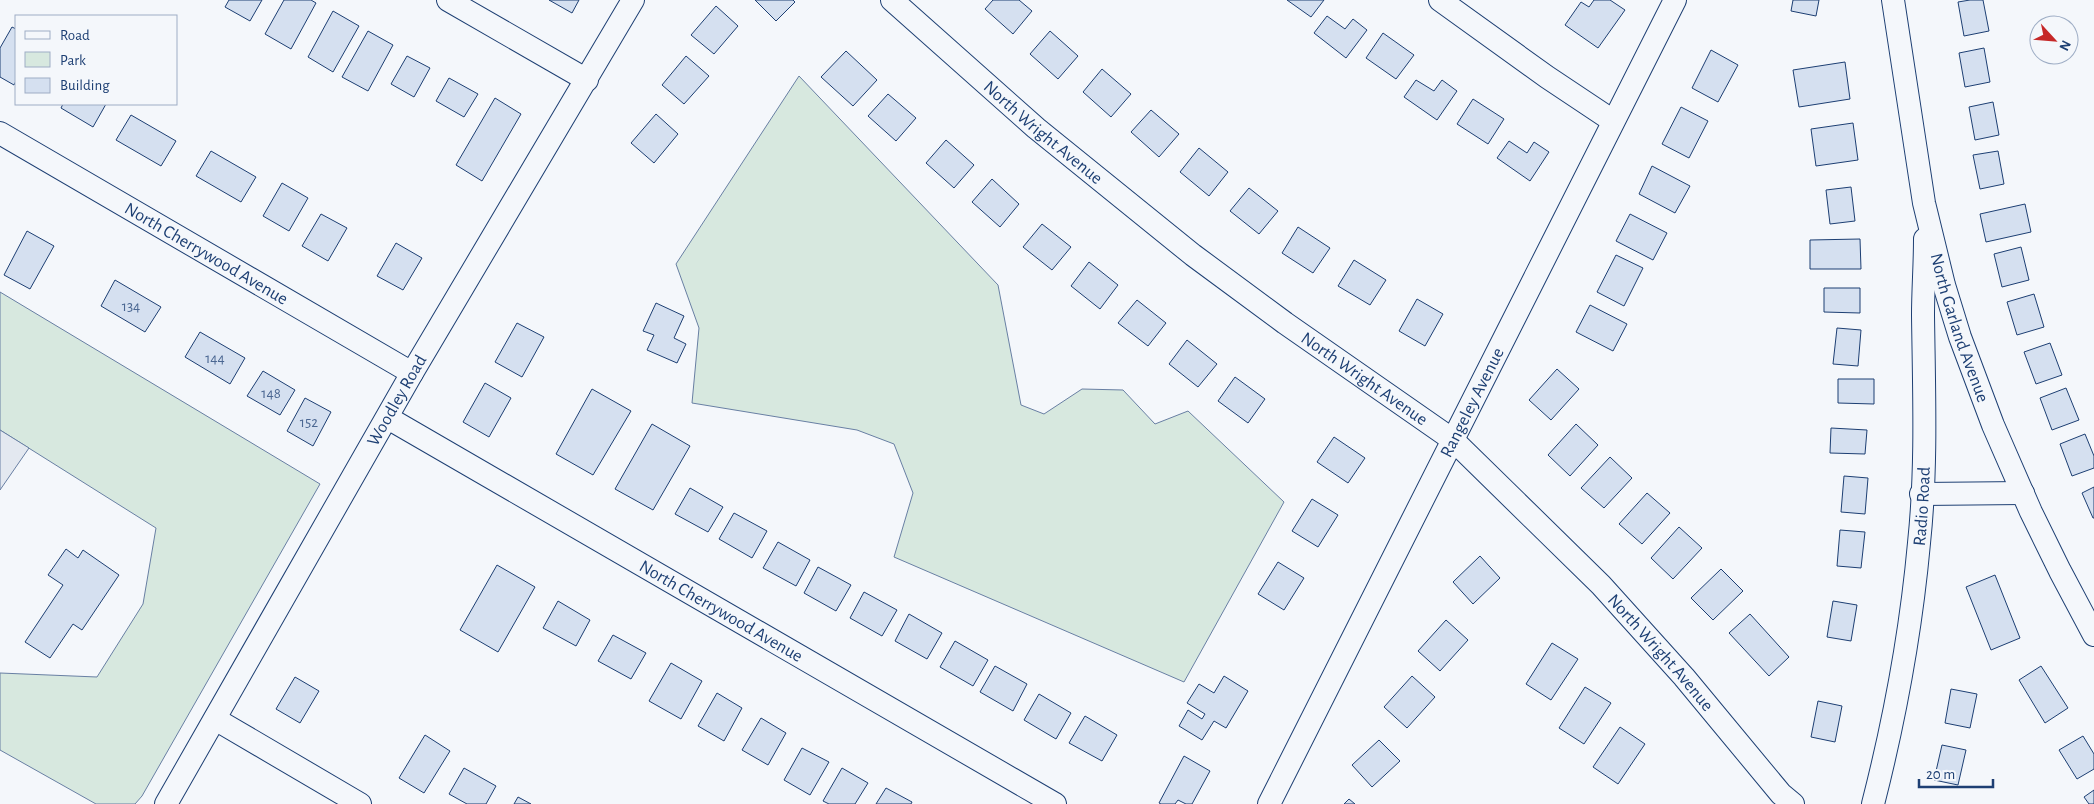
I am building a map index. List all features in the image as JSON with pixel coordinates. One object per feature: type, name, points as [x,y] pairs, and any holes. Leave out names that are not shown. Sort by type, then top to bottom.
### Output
[{"type":"street","points":[[448,0],[587,80]]},
{"type":"street","name":"Woodley Road","points":[[166,804],[412,373],[633,0]]},
{"type":"street","name":"North Wright Avenue","points":[[892,0],[1036,128],[1193,255],[1285,323],[1453,440],[1601,585],[1684,677],[1781,794],[1793,804]]},
{"type":"street","points":[[1440,0],[1547,77],[1613,121]]},
{"type":"street","name":"Rangeley Avenue","points":[[1269,804],[1675,0]]},
{"type":"street","name":"North Garland Avenue","points":[[1893,0],[1924,203],[1944,285],[1960,337],[1993,425],[2023,493],[2060,571],[2094,635]]},
{"type":"street","name":"North Cherrywood Avenue","points":[[0,133],[412,373]]},
{"type":"street","name":"Radio Road","points":[[1873,804],[1905,653],[1919,542],[1924,431],[1924,203]]},
{"type":"street","name":"North Cherrywood Avenue","points":[[388,418],[1055,804]]},
{"type":"street","points":[[1921,494],[2023,493]]},
{"type":"street","points":[[215,719],[360,804]]},
{"type":"green space","points":[[799,76],[998,285],[1021,405],[1044,414],[1082,389],[1123,390],[1155,424],[1188,411],[1284,502],[1184,682],[894,557],[913,493],[894,444],[857,430],[692,403],[699,328],[676,264]]},
{"type":"green space","points":[[0,292],[320,484],[142,796],[135,804],[96,804],[0,750],[0,673],[97,677],[143,604],[156,528],[0,430]]},
{"type":"shaded area","points":[[0,430],[29,448],[0,490]]},
{"type":"building","points":[[229,0],[262,0],[250,21],[225,7]]},
{"type":"building","points":[[284,0],[311,0],[316,3],[291,49],[265,34]]},
{"type":"building","points":[[549,0],[579,0],[572,13]]},
{"type":"building","points":[[755,0],[793,0],[795,2],[776,21]]},
{"type":"building","points":[[993,0],[1019,0],[1032,11],[1013,34],[985,9]]},
{"type":"building","points":[[1287,0],[1324,0],[1311,17]]},
{"type":"building","points":[[1594,0],[1610,0],[1625,10],[1598,48],[1565,25],[1581,2],[1589,7]]},
{"type":"building","points":[[1793,0],[1819,0],[1816,16],[1791,11]]},
{"type":"building","points":[[1983,0],[1989,31],[1964,36],[1958,2]]},
{"type":"building","points":[[716,6],[738,26],[714,54],[691,35]]},
{"type":"building","points":[[333,11],[359,26],[333,72],[308,57]]},
{"type":"building","points":[[1327,16],[1345,29],[1353,19],[1367,30],[1346,58],[1314,33]]},
{"type":"building","points":[[12,27],[15,28],[14,85],[0,77],[0,48]]},
{"type":"building","points":[[368,31],[393,45],[368,91],[342,77]]},
{"type":"building","points":[[1050,31],[1078,56],[1058,79],[1030,54]]},
{"type":"building","points":[[1383,33],[1414,55],[1396,79],[1366,58]]},
{"type":"building","points":[[1984,48],[1990,82],[1965,87],[1959,53]]},
{"type":"building","points":[[1711,50],[1738,65],[1718,102],[1692,88]]},
{"type":"building","points":[[846,51],[877,80],[853,106],[821,77]]},
{"type":"building","points":[[407,56],[430,68],[414,97],[391,84]]},
{"type":"building","points":[[686,56],[709,76],[684,104],[662,85]]},
{"type":"building","points":[[1845,62],[1850,99],[1799,107],[1793,70]]},
{"type":"building","points":[[1102,69],[1131,94],[1111,117],[1083,92]]},
{"type":"building","points":[[449,78],[478,94],[464,117],[436,101]]},
{"type":"building","points":[[1416,80],[1434,91],[1442,80],[1457,91],[1437,120],[1404,97]]},
{"type":"building","points":[[888,94],[916,118],[896,141],[868,116]]},
{"type":"building","points":[[495,98],[521,114],[482,181],[456,165]]},
{"type":"building","points":[[1473,99],[1504,119],[1488,144],[1457,124]]},
{"type":"building","points":[[1993,102],[1999,135],[1975,140],[1969,107]]},
{"type":"building","points":[[62,105],[105,105],[93,127],[61,108]]},
{"type":"building","points":[[1681,107],[1708,121],[1689,158],[1662,144]]},
{"type":"building","points":[[1151,110],[1179,134],[1159,157],[1131,132]]},
{"type":"building","points":[[656,114],[678,134],[654,163],[631,143]]},
{"type":"building","points":[[131,115],[176,141],[161,166],[116,140]]},
{"type":"building","points":[[1853,123],[1858,160],[1816,166],[1811,129]]},
{"type":"building","points":[[946,140],[974,165],[954,188],[926,163]]},
{"type":"building","points":[[1509,141],[1527,153],[1534,142],[1549,152],[1530,181],[1497,158]]},
{"type":"building","points":[[1199,148],[1228,172],[1209,196],[1180,172]]},
{"type":"building","points":[[211,151],[256,177],[241,202],[196,176]]},
{"type":"building","points":[[1998,151],[2004,184],[1980,189],[1973,155]]},
{"type":"building","points":[[1652,166],[1690,186],[1675,213],[1639,194]]},
{"type":"building","points":[[992,179],[1019,204],[1000,227],[972,202]]},
{"type":"building","points":[[282,183],[308,198],[289,231],[263,216]]},
{"type":"building","points":[[1851,187],[1855,221],[1830,224],[1826,190]]},
{"type":"building","points":[[1249,188],[1278,211],[1259,234],[1230,211]]},
{"type":"building","points":[[2025,204],[2031,232],[1986,242],[1980,214]]},
{"type":"building","points":[[321,214],[347,228],[328,261],[302,246]]},
{"type":"building","points":[[1630,214],[1667,233],[1653,260],[1616,241]]},
{"type":"building","points":[[1042,224],[1071,247],[1052,270],[1023,247]]},
{"type":"building","points":[[1298,227],[1330,248],[1313,273],[1282,253]]},
{"type":"building","points":[[27,231],[54,246],[30,289],[4,275]]},
{"type":"building","points":[[1860,239],[1861,269],[1810,269],[1810,240]]},
{"type":"building","points":[[396,243],[422,258],[403,290],[377,276]]},
{"type":"building","points":[[2021,247],[2029,280],[2002,287],[1994,254]]},
{"type":"building","points":[[1616,255],[1643,268],[1624,306],[1597,292]]},
{"type":"building","points":[[1354,260],[1386,280],[1370,305],[1338,286]]},
{"type":"building","points":[[1089,262],[1118,285],[1100,309],[1071,286]]},
{"type":"building","points":[[115,280],[161,307],[145,332],[101,306]]},
{"type":"building","points":[[1824,288],[1860,288],[1860,313],[1824,312]]},
{"type":"building","points":[[2034,294],[2044,327],[2017,335],[2007,302]]},
{"type":"building","points":[[1417,299],[1443,314],[1425,346],[1399,331]]},
{"type":"building","points":[[1137,300],[1166,323],[1148,346],[1118,323]]},
{"type":"building","points":[[656,303],[684,316],[674,338],[686,344],[677,363],[647,350],[654,335],[643,331]]},
{"type":"building","points":[[1590,305],[1627,324],[1613,351],[1576,332]]},
{"type":"building","points":[[517,323],[544,337],[522,377],[495,362]]},
{"type":"building","points":[[1837,328],[1861,330],[1858,366],[1833,364]]},
{"type":"building","points":[[200,332],[245,358],[230,384],[185,357]]},
{"type":"building","points":[[1187,340],[1217,364],[1198,387],[1169,364]]},
{"type":"building","points":[[2050,343],[2062,375],[2036,384],[2024,352]]},
{"type":"building","points":[[1557,369],[1579,389],[1551,420],[1529,400]]},
{"type":"building","points":[[263,371],[295,390],[280,415],[247,396]]},
{"type":"building","points":[[1235,377],[1265,399],[1248,423],[1218,401]]},
{"type":"building","points":[[1838,379],[1874,379],[1874,404],[1838,403]]},
{"type":"building","points":[[485,383],[511,398],[489,437],[463,422]]},
{"type":"building","points":[[2066,388],[2079,420],[2052,430],[2040,398]]},
{"type":"building","points":[[592,389],[631,411],[593,475],[556,454]]},
{"type":"building","points":[[305,398],[331,412],[313,446],[287,431]]},
{"type":"building","points":[[652,424],[690,446],[653,510],[615,489]]},
{"type":"building","points":[[1576,424],[1598,445],[1570,476],[1548,455]]},
{"type":"building","points":[[1831,428],[1867,430],[1865,454],[1830,453]]},
{"type":"building","points":[[2085,434],[2094,456],[2094,468],[2072,476],[2060,444]]},
{"type":"building","points":[[1334,437],[1365,458],[1348,483],[1317,462]]},
{"type":"building","points":[[1610,457],[1632,478],[1604,508],[1581,488]]},
{"type":"building","points":[[1844,476],[1868,478],[1865,514],[1841,512]]},
{"type":"building","points":[[2094,487],[2094,518],[2093,518],[2082,493]]},
{"type":"building","points":[[690,488],[723,507],[708,532],[675,514]]},
{"type":"building","points":[[1647,493],[1670,513],[1642,544],[1619,524]]},
{"type":"building","points":[[1312,499],[1338,515],[1318,547],[1292,531]]},
{"type":"building","points":[[734,513],[767,531],[752,558],[719,539]]},
{"type":"building","points":[[1679,527],[1702,548],[1673,579],[1651,558]]},
{"type":"building","points":[[1840,530],[1865,532],[1861,568],[1837,566]]},
{"type":"building","points":[[778,542],[810,560],[796,586],[763,568]]},
{"type":"building","points":[[66,549],[78,558],[83,550],[119,575],[82,630],[73,624],[50,658],[25,642],[63,585],[48,575]]},
{"type":"building","points":[[1480,556],[1500,578],[1473,604],[1453,582]]},
{"type":"building","points":[[1278,562],[1304,578],[1284,610],[1258,594]]},
{"type":"building","points":[[497,565],[535,587],[498,652],[460,630]]},
{"type":"building","points":[[818,567],[851,585],[836,611],[804,593]]},
{"type":"building","points":[[1721,569],[1743,591],[1713,620],[1691,598]]},
{"type":"building","points":[[1995,575],[2020,638],[1991,650],[1966,587]]},
{"type":"building","points":[[864,592],[897,610],[882,636],[850,618]]},
{"type":"building","points":[[558,601],[590,620],[576,646],[543,628]]},
{"type":"building","points":[[1833,601],[1857,605],[1851,641],[1827,637]]},
{"type":"building","points":[[909,614],[942,633],[927,659],[895,641]]},
{"type":"building","points":[[1750,614],[1789,657],[1769,676],[1729,633]]},
{"type":"building","points":[[1446,620],[1468,640],[1440,671],[1418,651]]},
{"type":"building","points":[[613,635],[646,653],[631,679],[598,661]]},
{"type":"building","points":[[955,641],[988,660],[973,686],[940,667]]},
{"type":"building","points":[[1552,643],[1578,659],[1551,700],[1526,684]]},
{"type":"building","points":[[671,663],[702,681],[681,719],[649,701]]},
{"type":"building","points":[[995,666],[1027,684],[1013,711],[980,692]]},
{"type":"building","points":[[2041,666],[2068,708],[2045,723],[2019,680]]},
{"type":"building","points":[[1224,676],[1248,691],[1226,728],[1214,721],[1202,740],[1179,726],[1188,710],[1202,719],[1205,714],[1187,703],[1199,684],[1214,693]]},
{"type":"building","points":[[1412,676],[1435,697],[1407,728],[1384,707]]},
{"type":"building","points":[[295,677],[319,691],[300,723],[276,709]]},
{"type":"building","points":[[1585,687],[1611,703],[1584,744],[1559,728]]},
{"type":"building","points":[[1951,689],[1977,694],[1970,728],[1945,723]]},
{"type":"building","points":[[717,693],[742,708],[724,741],[698,726]]},
{"type":"building","points":[[1039,694],[1071,713],[1056,739],[1024,720]]},
{"type":"building","points":[[1818,701],[1842,706],[1835,742],[1811,737]]},
{"type":"building","points":[[1085,716],[1117,735],[1102,761],[1069,743]]},
{"type":"building","points":[[761,718],[786,733],[768,765],[742,750]]},
{"type":"building","points":[[1620,727],[1645,744],[1618,784],[1593,767]]},
{"type":"building","points":[[425,735],[450,751],[424,793],[399,778]]},
{"type":"building","points":[[2083,736],[2094,754],[2094,769],[2077,779],[2059,750]]},
{"type":"building","points":[[1379,740],[1400,761],[1372,787],[1352,765]]},
{"type":"building","points":[[1942,745],[1966,750],[1958,785],[1934,780]]},
{"type":"building","points":[[802,748],[829,762],[810,795],[784,780]]},
{"type":"building","points":[[1184,756],[1210,771],[1192,804],[1186,804],[1178,800],[1175,804],[1159,803]]},
{"type":"building","points":[[464,768],[496,786],[486,804],[467,804],[449,794]]},
{"type":"building","points":[[842,768],[868,783],[855,804],[829,804],[823,801]]},
{"type":"building","points":[[886,788],[912,802],[911,804],[876,804]]},
{"type":"building","points":[[2094,790],[2094,804],[2089,804],[2084,797]]},
{"type":"building","points":[[518,797],[531,804],[514,804]]},
{"type":"building","points":[[1349,799],[1355,804],[1344,804]]}]
